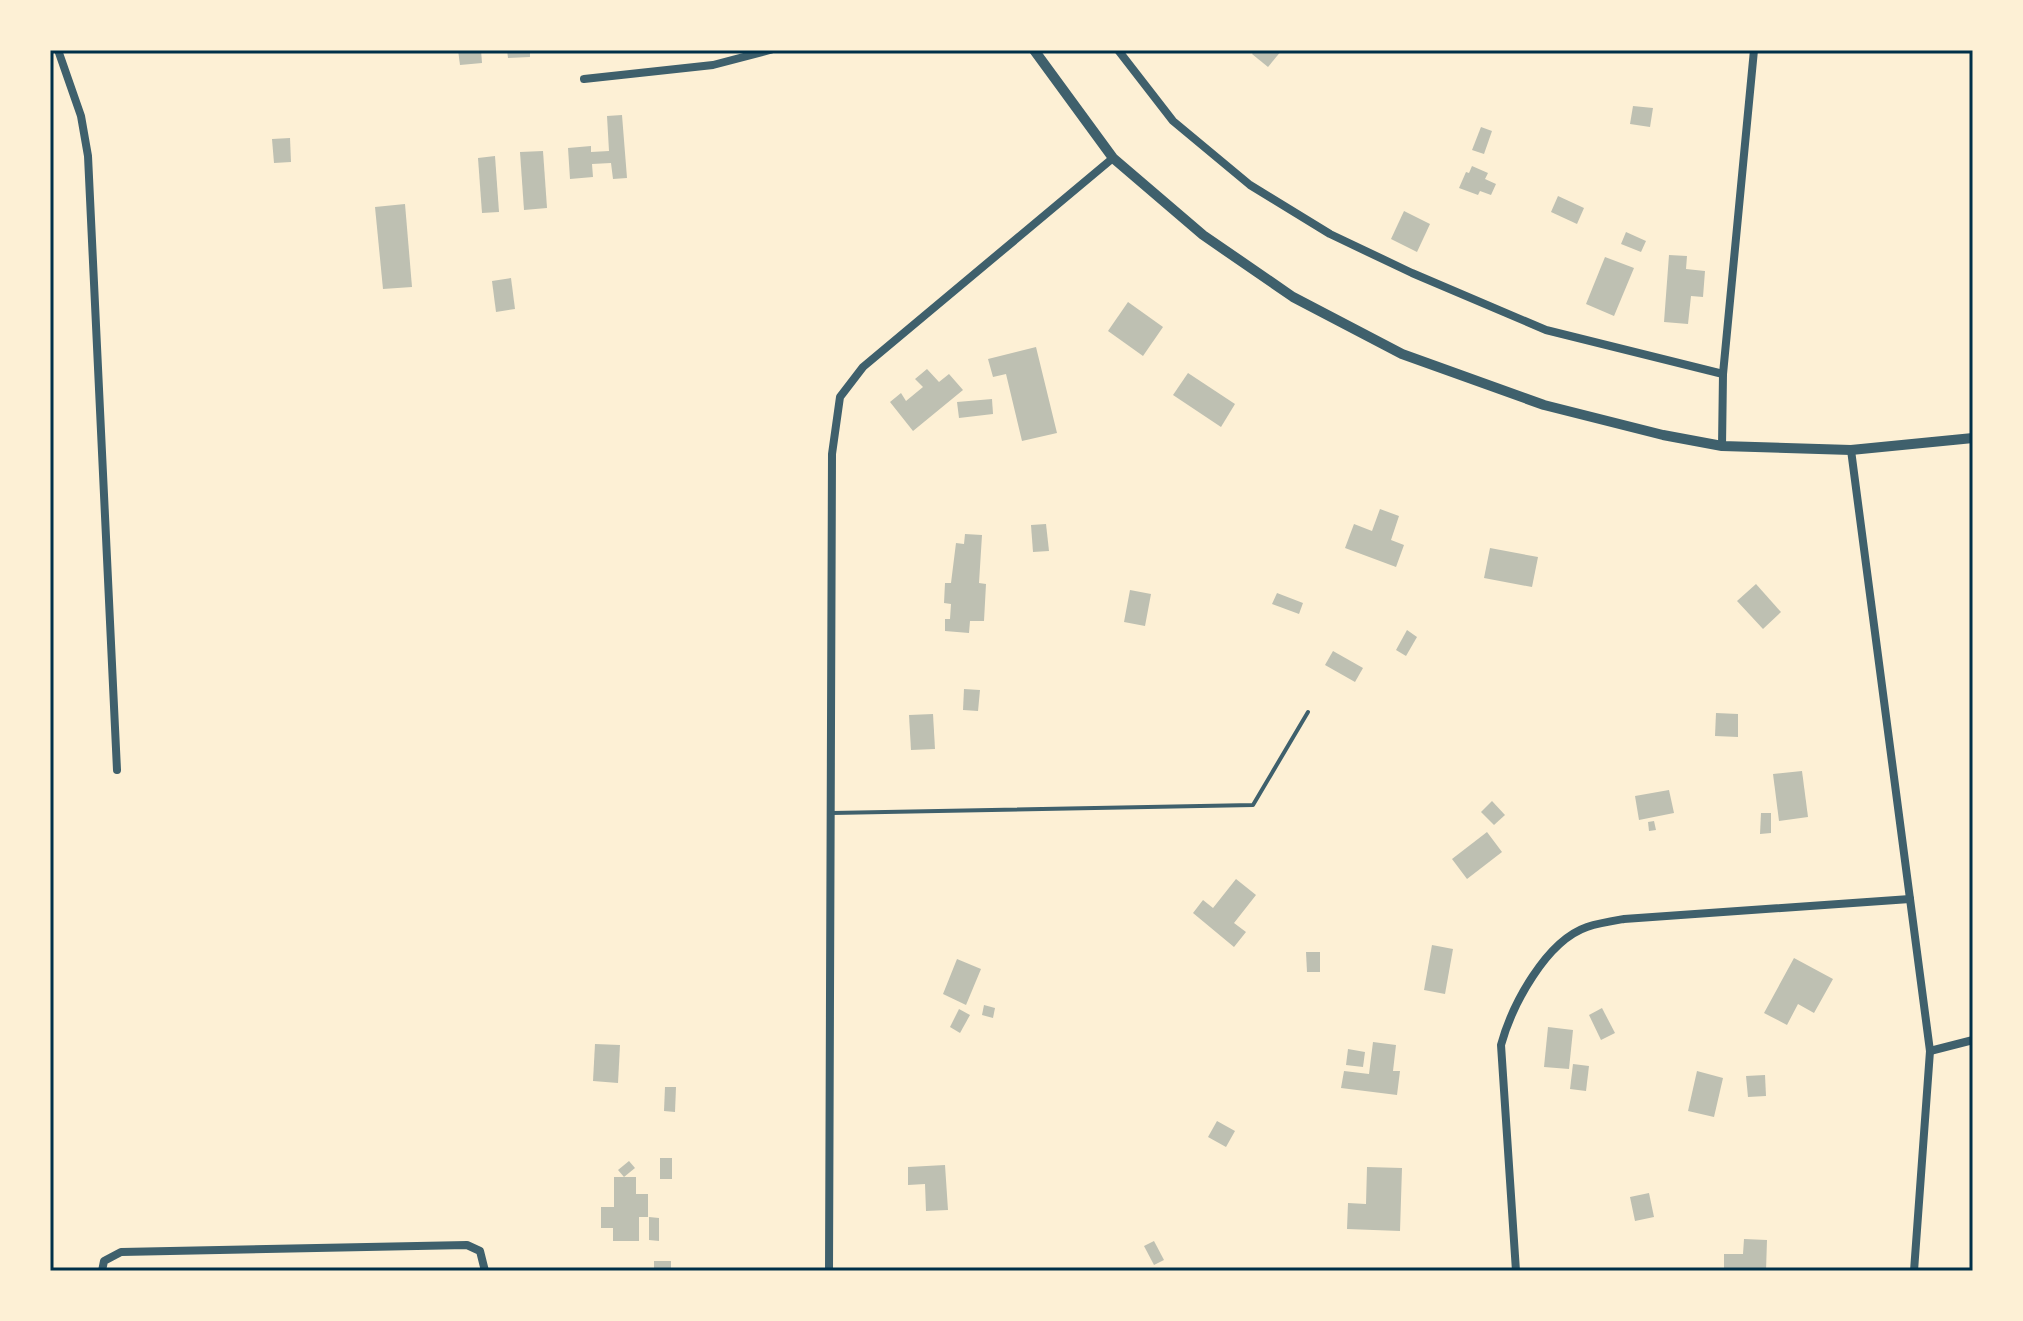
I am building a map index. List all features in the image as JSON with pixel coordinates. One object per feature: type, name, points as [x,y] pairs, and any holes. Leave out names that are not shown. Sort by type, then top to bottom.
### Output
[{"type":"street","points":[[58,50],[81,116],[88,156],[117,770]]},
{"type":"street","points":[[584,79],[713,65],[770,50]]},
{"type":"street","points":[[1034,50],[1113,158],[1203,235],[1293,297],[1402,354],[1544,405],[1663,435],[1722,446],[1851,450],[1973,438]]},
{"type":"street","points":[[1118,50],[1173,121],[1250,185],[1330,234],[1546,330],[1723,374]]},
{"type":"street","points":[[1722,446],[1723,374],[1754,50]]},
{"type":"street","points":[[829,1271],[832,454],[840,397],[863,367],[1113,158]]},
{"type":"street","points":[[1851,450],[1930,1051],[1914,1271]]},
{"type":"street","points":[[1516,1271],[1501,1045],[1508,1021],[1530,982],[1554,949],[1585,927],[1624,919],[1910,899]]},
{"type":"street","points":[[1930,1051],[1973,1040]]},
{"type":"street","points":[[102,1271],[104,1261],[121,1252],[467,1245],[480,1251],[485,1271]]},
{"type":"lane","points":[[830,813],[1253,805],[1308,712]]},
{"type":"building","points":[[458,50],[481,50],[482,63],[460,65]]},
{"type":"building","points":[[507,50],[530,50],[530,57],[508,58]]},
{"type":"building","points":[[1255,50],[1282,50],[1268,67],[1252,54]]},
{"type":"building","points":[[1633,106],[1653,108],[1650,127],[1630,124]]},
{"type":"building","points":[[622,115],[627,178],[613,179],[611,163],[592,164],[593,177],[570,179],[568,148],[591,146],[591,152],[609,151],[607,116]]},
{"type":"building","points":[[1481,127],[1492,131],[1484,154],[1472,150]]},
{"type":"building","points":[[290,138],[291,162],[274,163],[272,139]]},
{"type":"building","points":[[543,151],[547,208],[524,210],[520,152]]},
{"type":"building","points":[[495,156],[499,212],[482,213],[478,158]]},
{"type":"building","points":[[1472,166],[1488,173],[1485,179],[1496,184],[1491,195],[1480,191],[1478,195],[1459,188]]},
{"type":"building","points":[[1558,196],[1584,208],[1577,224],[1551,212]]},
{"type":"building","points":[[405,204],[412,287],[383,289],[375,207]]},
{"type":"building","points":[[1404,211],[1430,224],[1417,252],[1391,239]]},
{"type":"building","points":[[1626,232],[1646,241],[1641,252],[1621,244]]},
{"type":"building","points":[[1669,255],[1687,256],[1686,269],[1705,271],[1703,297],[1691,296],[1688,324],[1664,322]]},
{"type":"building","points":[[1605,257],[1634,268],[1614,316],[1586,304]]},
{"type":"building","points":[[511,278],[515,309],[496,312],[492,281]]},
{"type":"building","points":[[1128,302],[1163,327],[1143,356],[1108,331]]},
{"type":"building","points":[[1036,347],[1057,433],[1022,441],[1006,374],[993,377],[988,359]]},
{"type":"building","points":[[927,369],[939,382],[949,374],[963,390],[913,431],[890,402],[901,393],[906,401],[923,387],[915,379]]},
{"type":"building","points":[[1188,373],[1235,404],[1221,427],[1173,395]]},
{"type":"building","points":[[992,399],[993,414],[959,418],[957,402]]},
{"type":"building","points":[[1380,509],[1399,516],[1391,540],[1404,545],[1396,567],[1345,548],[1354,524],[1372,531]]},
{"type":"building","points":[[1046,524],[1049,551],[1033,552],[1031,525]]},
{"type":"building","points":[[965,534],[982,535],[979,583],[986,584],[984,621],[970,621],[969,633],[945,631],[945,619],[950,619],[951,604],[944,603],[945,583],[951,583],[956,543],[964,544]]},
{"type":"building","points":[[1490,548],[1538,557],[1532,587],[1484,578]]},
{"type":"building","points":[[1756,584],[1781,612],[1763,629],[1737,601]]},
{"type":"building","points":[[1130,590],[1151,594],[1145,626],[1124,622]]},
{"type":"building","points":[[1277,593],[1303,603],[1299,614],[1272,604]]},
{"type":"building","points":[[1407,630],[1417,637],[1406,656],[1396,650]]},
{"type":"building","points":[[1333,651],[1363,668],[1355,682],[1325,665]]},
{"type":"building","points":[[964,689],[980,690],[978,711],[963,710]]},
{"type":"building","points":[[1716,713],[1738,714],[1738,737],[1715,736]]},
{"type":"building","points":[[933,714],[935,749],[911,750],[909,715]]},
{"type":"building","points":[[1802,771],[1808,817],[1779,821],[1773,774]]},
{"type":"building","points":[[1669,790],[1674,813],[1639,820],[1635,796]]},
{"type":"building","points":[[1492,801],[1505,815],[1494,825],[1481,812]]},
{"type":"building","points":[[1761,813],[1771,813],[1771,833],[1760,834]]},
{"type":"building","points":[[1654,821],[1656,830],[1649,831],[1648,822]]},
{"type":"building","points":[[1487,832],[1502,852],[1467,879],[1452,859]]},
{"type":"building","points":[[1236,879],[1256,895],[1234,923],[1246,932],[1234,947],[1193,913],[1203,900],[1213,908]]},
{"type":"building","points":[[1432,945],[1453,949],[1445,994],[1424,990]]},
{"type":"building","points":[[1306,952],[1320,952],[1320,972],[1307,972]]},
{"type":"building","points":[[1794,958],[1833,979],[1814,1013],[1798,1004],[1787,1025],[1764,1013]]},
{"type":"building","points":[[957,959],[981,969],[966,1005],[943,994]]},
{"type":"building","points":[[984,1005],[995,1008],[993,1018],[982,1015]]},
{"type":"building","points":[[1602,1008],[1615,1033],[1601,1040],[1589,1015]]},
{"type":"building","points":[[959,1009],[970,1015],[960,1033],[950,1027]]},
{"type":"building","points":[[1548,1027],[1573,1030],[1569,1069],[1544,1067]]},
{"type":"building","points":[[1373,1042],[1396,1045],[1393,1071],[1400,1071],[1397,1095],[1341,1088],[1344,1071],[1369,1074]]},
{"type":"building","points":[[595,1044],[620,1045],[618,1083],[593,1081]]},
{"type":"building","points":[[1348,1049],[1365,1052],[1363,1067],[1346,1065]]},
{"type":"building","points":[[1573,1064],[1589,1066],[1586,1091],[1570,1089]]},
{"type":"building","points":[[1697,1071],[1723,1078],[1714,1117],[1688,1111]]},
{"type":"building","points":[[1765,1075],[1766,1096],[1748,1097],[1746,1076]]},
{"type":"building","points":[[665,1087],[676,1087],[675,1112],[664,1111]]},
{"type":"building","points":[[1217,1121],[1235,1131],[1226,1147],[1208,1137]]},
{"type":"building","points":[[660,1158],[672,1158],[672,1179],[660,1179]]},
{"type":"building","points":[[629,1161],[635,1168],[624,1177],[618,1170]]},
{"type":"building","points":[[945,1165],[948,1210],[926,1211],[925,1184],[908,1185],[908,1167]]},
{"type":"building","points":[[1367,1167],[1402,1168],[1400,1231],[1347,1229],[1348,1203],[1366,1204]]},
{"type":"building","points":[[614,1177],[636,1177],[636,1194],[648,1194],[648,1217],[639,1217],[639,1241],[613,1241],[613,1228],[601,1228],[601,1207],[614,1207]]},
{"type":"building","points":[[1649,1193],[1654,1217],[1635,1221],[1630,1197]]},
{"type":"building","points":[[649,1217],[659,1218],[659,1241],[649,1240]]},
{"type":"building","points":[[1744,1239],[1767,1240],[1766,1271],[1724,1271],[1724,1254],[1743,1254]]},
{"type":"building","points":[[1154,1241],[1164,1260],[1154,1265],[1144,1246]]},
{"type":"building","points":[[654,1261],[671,1261],[671,1270],[654,1270]]}]
